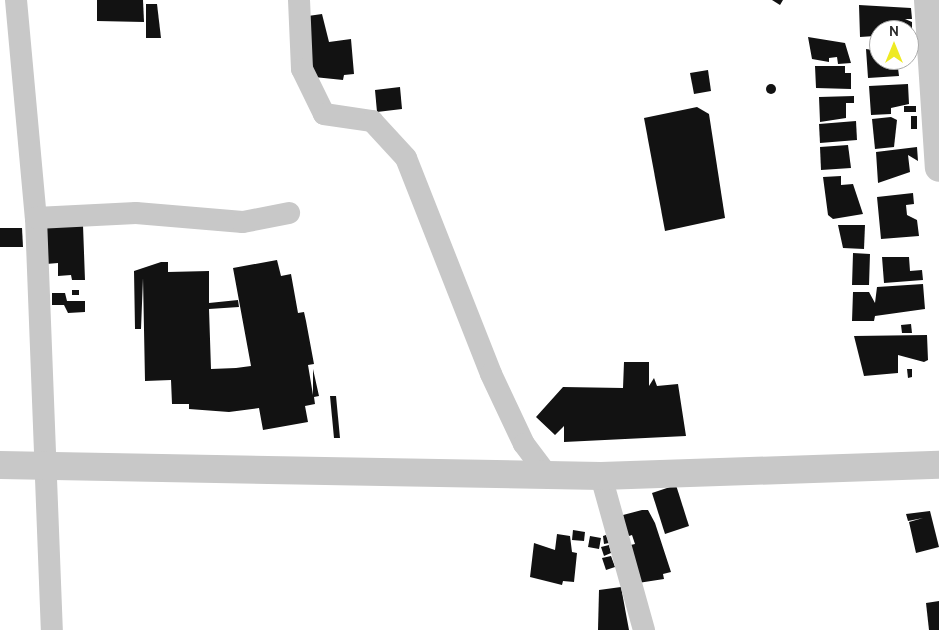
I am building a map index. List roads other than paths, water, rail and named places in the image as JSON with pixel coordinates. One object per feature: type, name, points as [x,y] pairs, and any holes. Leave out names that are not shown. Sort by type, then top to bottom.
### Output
[{"type":"street","points":[[16,0],[36,218],[52,630]]},
{"type":"street","points":[[300,0],[302,69],[324,114],[372,121],[406,158],[491,374],[524,444],[546,473]]},
{"type":"street","points":[[928,0],[935,60],[939,168]]},
{"type":"street","points":[[36,218],[136,213],[243,222],[289,213]]},
{"type":"street","points":[[0,464],[546,473],[601,476],[939,465]]},
{"type":"street","points":[[601,476],[644,630]]}]
